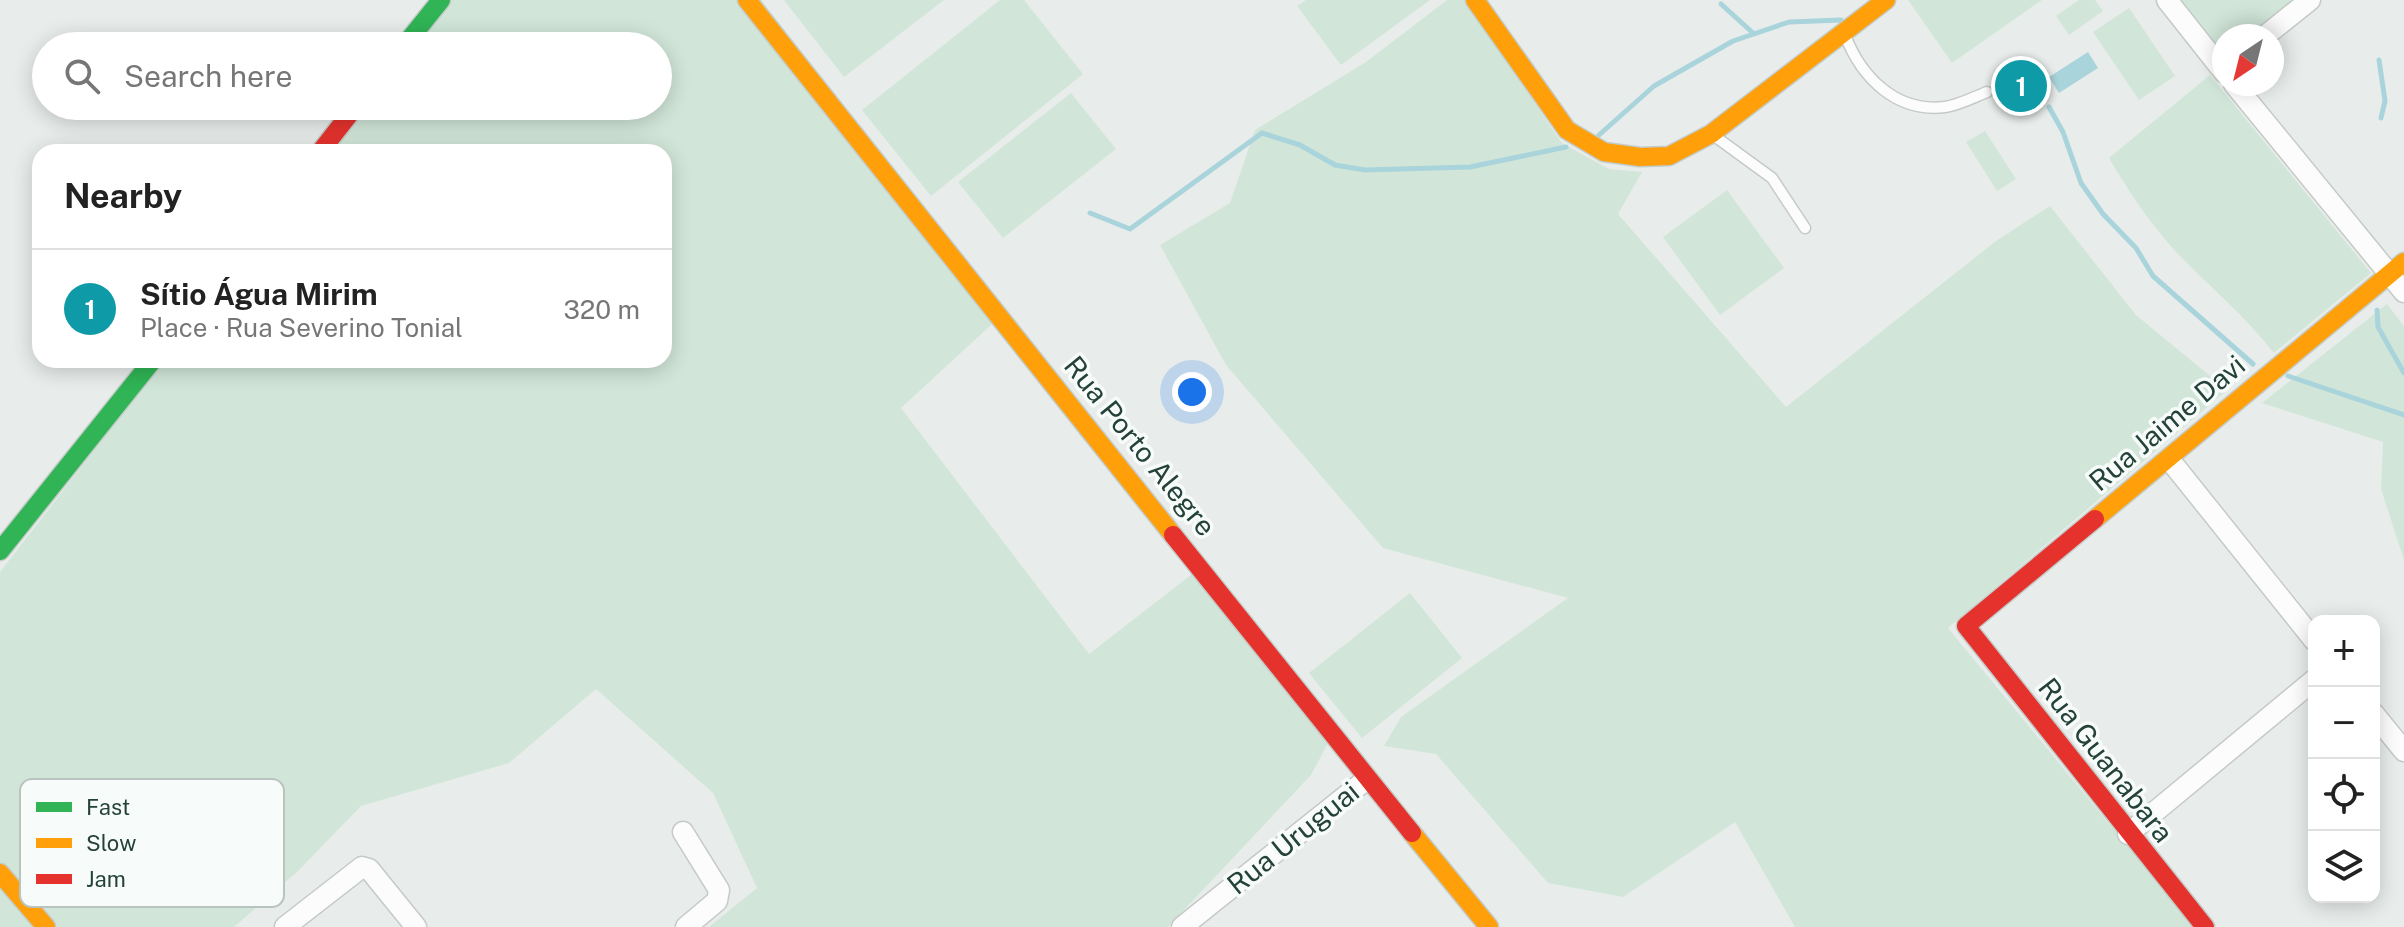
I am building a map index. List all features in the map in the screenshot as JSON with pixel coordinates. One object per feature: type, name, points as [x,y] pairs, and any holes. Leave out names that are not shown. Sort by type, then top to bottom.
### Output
[{"type":"street","points":[[415,32],[441,0]]},
{"type":"street","name":"Rua Porto Alegre","points":[[747,0],[1367,779],[1489,927]]},
{"type":"street","points":[[1475,0],[1567,130],[1604,152],[1640,157],[1669,156],[1711,134],[1845,35],[1886,0]]},
{"type":"street","points":[[2167,0],[2212,56]]},
{"type":"street","points":[[2280,24],[2310,0]]},
{"type":"street","points":[[2245,96],[2397,268],[2404,292]]},
{"type":"street","points":[[326,144],[345,120]]},
{"type":"street","name":"Rua Jaime Davi","points":[[1966,626],[2397,268]]},
{"type":"street","points":[[0,551],[147,368]]},
{"type":"street","points":[[2169,459],[2308,633]]},
{"type":"street","name":"Rua Guanabara","points":[[1966,626],[2128,834],[2205,927]]},
{"type":"street","points":[[2128,834],[2308,685]]},
{"type":"street","points":[[2380,721],[2404,751]]},
{"type":"street","name":"Rua Uruguai","points":[[1182,927],[1367,779]]},
{"type":"street","points":[[683,832],[719,890],[717,901],[686,927]]},
{"type":"street","points":[[285,927],[362,867],[369,869],[416,927]]},
{"type":"street","points":[[0,873],[20,896]]},
{"type":"street","points":[[29,907],[46,927]]},
{"type":"lane","points":[[1845,35],[1853,55],[1887,95],[1921,107],[1948,107],[1987,92]]},
{"type":"lane","points":[[1711,134],[1772,178],[1805,228]]},
{"type":"green space","points":[[437,0],[761,0],[1004,313],[901,408],[1089,654],[1205,564],[1336,728],[1311,775],[1168,927],[709,927],[757,888],[713,793],[596,689],[509,763],[361,806],[284,883],[284,779],[20,779],[20,907],[257,907],[234,927],[0,927],[0,572],[158,368],[672,368],[672,144],[327,144],[345,120],[672,120],[672,32],[413,32]]},
{"type":"green space","points":[[784,0],[944,0],[844,77]]},
{"type":"green space","points":[[1000,0],[1024,0],[1083,74],[931,196],[862,110]]},
{"type":"green space","points":[[1306,0],[1430,0],[1341,65],[1297,6]]},
{"type":"green space","points":[[1447,0],[1464,0],[1562,143],[1609,169],[1642,172],[1618,214],[1786,407],[1996,241],[2050,206],[2136,315],[2227,390],[1948,628],[2194,927],[1795,927],[1735,822],[1623,897],[1548,883],[1436,754],[1384,746],[1401,717],[1568,598],[1383,548],[1226,365],[1160,245],[1230,203],[1255,130],[1366,62]]},
{"type":"green space","points":[[1908,0],[2042,0],[1952,63]]},
{"type":"green space","points":[[2079,0],[2095,0],[2103,11],[2069,35],[2056,16]]},
{"type":"green space","points":[[2179,0],[2316,0],[2284,26],[2212,24],[2212,42]]},
{"type":"green space","points":[[2129,8],[2175,76],[2139,100],[2093,32]]},
{"type":"green space","points":[[2210,75],[2212,96],[2227,96],[2371,273],[2274,353],[2168,243],[2109,158]]},
{"type":"green space","points":[[1071,93],[1116,149],[1003,238],[958,182]]},
{"type":"green space","points":[[1985,131],[2016,179],[1997,191],[1966,142]]},
{"type":"green space","points":[[1727,190],[1784,268],[1720,315],[1663,237]]},
{"type":"green space","points":[[2387,304],[2404,326],[2404,560],[2381,489],[2383,442],[2262,403]]},
{"type":"green space","points":[[1410,593],[1462,658],[1362,738],[1309,673]]},
{"type":"water","points":[[2088,52],[2098,68],[2059,93],[2049,77]]},
{"type":"waterway","points":[[1721,4],[1753,33]]},
{"type":"waterway","points":[[1599,135],[1654,86],[1733,41],[1789,22],[1841,20]]},
{"type":"waterway","points":[[2379,60],[2385,101],[2381,118]]},
{"type":"waterway","points":[[2049,107],[2063,132],[2081,183],[2103,214],[2136,248],[2153,276],[2253,364]]},
{"type":"waterway","points":[[1090,213],[1130,229],[1262,133],[1300,145],[1335,165],[1365,170],[1470,167],[1566,147]]},
{"type":"waterway","points":[[2377,310],[2378,327],[2404,373]]},
{"type":"waterway","points":[[2288,376],[2404,415]]},
{"type":"traffic: fast","points":[[415,32],[441,0]]},
{"type":"traffic: fast","points":[[0,551],[147,368]]},
{"type":"traffic: slow","points":[[747,0],[1173,535]]},
{"type":"traffic: slow","points":[[1475,0],[1567,130],[1604,152],[1640,157],[1669,156],[1711,134],[1886,0]]},
{"type":"traffic: slow","points":[[2095,519],[2404,262]]},
{"type":"traffic: slow","points":[[1412,833],[1489,927]]},
{"type":"traffic: slow","points":[[0,873],[20,896]]},
{"type":"traffic: slow","points":[[29,907],[46,927]]},
{"type":"traffic: jam","points":[[326,144],[345,120]]},
{"type":"traffic: jam","points":[[2095,519],[1966,626],[2205,927]]},
{"type":"traffic: jam","points":[[1173,535],[1412,833]]},
{"type":"place","name":"Sítio Água Mirim","points":[[2021,86]]}]
